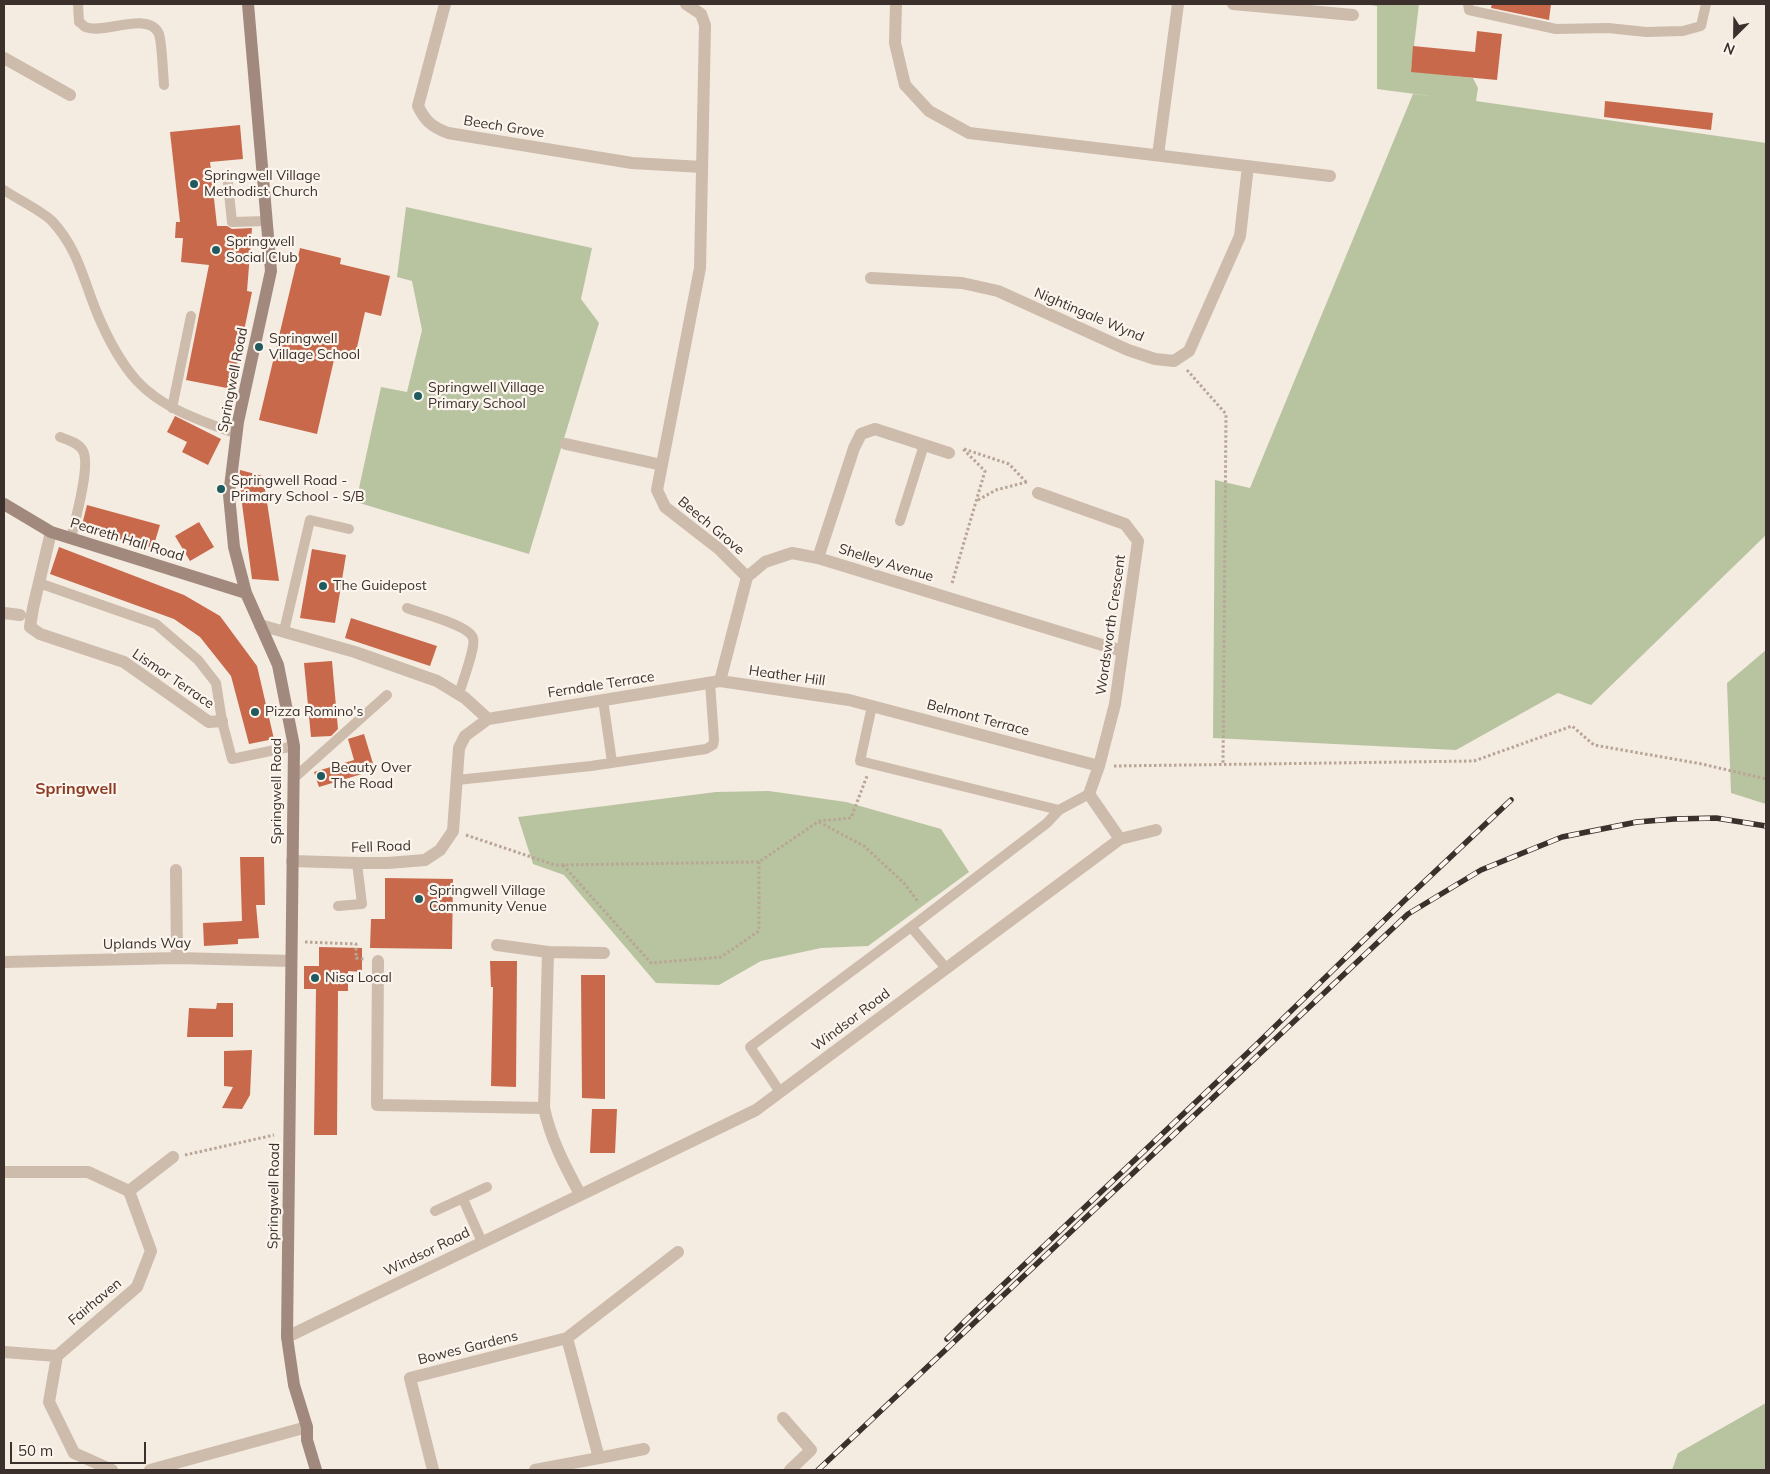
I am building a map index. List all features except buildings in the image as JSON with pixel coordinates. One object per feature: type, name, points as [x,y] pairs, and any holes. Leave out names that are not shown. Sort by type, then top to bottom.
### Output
[{"type":"main road","name":"Springwell Road","points":[[248,4],[271,271],[237,434],[229,495],[234,547],[246,593],[278,665],[294,746],[287,1337],[294,1385],[307,1427],[307,1440],[316,1470]]},
{"type":"main road","name":"Peareth Hall Road","points":[[4,504],[51,532],[246,593]]},
{"type":"street","name":"Beech Grove","points":[[445,4],[418,106],[424,119],[434,128],[448,133],[632,163],[702,167]]},
{"type":"street","name":"Beech Grove","points":[[686,4],[701,14],[705,25],[700,268],[657,490],[665,507],[719,549],[747,577]]},
{"type":"street","points":[[896,4],[894,43],[905,85],[929,110],[969,133],[1330,176]]},
{"type":"street","points":[[1158,155],[1178,4]]},
{"type":"street","points":[[1233,4],[1353,15]]},
{"type":"street","points":[[4,58],[70,95]]},
{"type":"street","points":[[1177,359],[1189,351],[1240,236],[1248,166]]},
{"type":"street","name":"Nightingale Wynd","points":[[871,278],[962,283],[998,292],[1128,350],[1155,359],[1174,361],[1177,359]]},
{"type":"street","points":[[818,558],[854,448],[861,434],[875,429],[949,453]]},
{"type":"street","points":[[566,444],[662,465]]},
{"type":"street","name":"Wordsworth Crescent","points":[[1038,493],[1125,524],[1138,541],[1115,704],[1099,766]]},
{"type":"street","name":"Lismor Terrace","points":[[51,532],[30,627],[40,634],[124,662],[209,722],[222,721]]},
{"type":"street","name":"Shelley Avenue","points":[[747,577],[765,562],[792,553],[818,558],[1122,651]]},
{"type":"street","points":[[715,682],[747,577]]},
{"type":"street","points":[[4,613],[20,616]]},
{"type":"street","points":[[260,625],[355,652],[436,681],[459,694],[488,719],[465,736],[459,748],[453,831]]},
{"type":"street","name":"Ferndale Terrace","points":[[488,719],[715,682]]},
{"type":"street","name":"Heather Hill","points":[[715,682],[849,700]]},
{"type":"street","name":"Belmont Terrace","points":[[849,700],[1099,766]]},
{"type":"street","points":[[1099,766],[1089,794],[1120,839]]},
{"type":"street","name":"Windsor Road","points":[[287,1337],[756,1110],[1120,839],[1156,830]]},
{"type":"street","name":"Fell Road","points":[[292,861],[357,864],[424,860],[440,850],[453,831]]},
{"type":"street","points":[[176,870],[177,958]]},
{"type":"street","points":[[497,945],[548,952],[604,953]]},
{"type":"street","points":[[548,952],[544,1108],[548,1128],[558,1153],[580,1194]]},
{"type":"street","name":"Uplands Way","points":[[4,962],[177,958],[291,961]]},
{"type":"street","points":[[378,961],[377,1105],[544,1108]]},
{"type":"street","points":[[4,1172],[88,1172],[129,1191],[173,1157]]},
{"type":"street","name":"Fairhaven","points":[[57,1356],[137,1287],[152,1251],[129,1191]]},
{"type":"street","name":"Bowes Gardens","points":[[433,1470],[410,1378],[567,1338],[678,1252]]},
{"type":"street","points":[[567,1338],[599,1458]]},
{"type":"street","points":[[4,1352],[57,1356],[49,1402],[74,1453],[112,1470]]},
{"type":"street","points":[[783,1418],[811,1450],[790,1470]]},
{"type":"street","points":[[150,1470],[189,1465],[307,1427]]},
{"type":"street","points":[[535,1470],[644,1450]]},
{"type":"lane","points":[[78,4],[79,22],[85,27],[96,28],[144,23],[153,25],[159,34],[164,85]]},
{"type":"lane","points":[[1468,4],[1469,10],[1556,29],[1608,28],[1646,32],[1683,31],[1701,26],[1706,4]]},
{"type":"lane","points":[[228,183],[232,222],[267,221]]},
{"type":"lane","points":[[4,190],[50,220],[66,240],[79,261],[97,312],[119,358],[137,381],[152,395],[172,408],[237,434]]},
{"type":"lane","points":[[172,408],[191,316]]},
{"type":"lane","points":[[60,437],[79,447],[85,457],[84,474],[71,538]]},
{"type":"lane","points":[[900,521],[924,445]]},
{"type":"lane","points":[[284,631],[310,520],[349,529]]},
{"type":"lane","points":[[39,582],[156,624],[198,660],[216,683],[222,721],[232,759],[294,746]]},
{"type":"lane","points":[[407,608],[466,629],[472,634],[474,639],[472,649],[459,694]]},
{"type":"lane","points":[[457,780],[706,749],[713,745],[714,740],[715,682]]},
{"type":"lane","points":[[294,778],[386,695]]},
{"type":"lane","points":[[603,700],[612,762]]},
{"type":"lane","points":[[872,706],[860,761],[1059,810]]},
{"type":"lane","points":[[780,1092],[750,1046],[928,915],[1047,823],[1059,810],[1089,794]]},
{"type":"lane","points":[[338,906],[362,904],[357,864]]},
{"type":"lane","points":[[911,927],[946,968]]},
{"type":"lane","points":[[435,1211],[487,1187]]},
{"type":"lane","points":[[463,1199],[482,1242]]},
{"type":"path","points":[[1177,359],[1226,414],[1224,764]]},
{"type":"path","points":[[949,453],[963,449],[1009,464],[1038,493]]},
{"type":"path","points":[[947,598],[986,471],[963,449]]},
{"type":"path","points":[[978,500],[996,490],[1026,482]]},
{"type":"path","points":[[1099,766],[1474,761],[1572,726],[1594,745],[1702,764],[1766,779]]},
{"type":"path","points":[[453,831],[555,865],[759,862],[819,821],[851,818],[872,764]]},
{"type":"path","points":[[819,821],[864,846],[906,884],[928,915]]},
{"type":"path","points":[[563,865],[651,963],[722,957],[759,931],[759,862]]},
{"type":"path","points":[[291,941],[356,944],[356,958],[378,961]]},
{"type":"path","points":[[173,1157],[268,1138],[289,1131]]},
{"type":"green space","points":[[1364,4],[1419,4],[1411,71],[1473,78],[1478,88],[1476,101],[1766,143],[1766,535],[1591,705],[1558,693],[1456,750],[1213,738],[1215,480],[1250,488],[1413,94],[1438,97],[1377,89],[1377,6]]},
{"type":"green space","name":"Springwell Village Primary School","points":[[406,207],[592,248],[581,299],[599,323],[529,554],[356,502],[381,387],[407,392],[422,330],[412,281],[397,277]]},
{"type":"green space","points":[[1766,650],[1766,804],[1731,793],[1727,683]]},
{"type":"green space","points":[[769,791],[846,802],[941,829],[969,872],[868,946],[821,948],[761,961],[719,985],[656,983],[564,875],[533,864],[518,817],[716,792]]},
{"type":"green space","points":[[1766,1403],[1766,1470],[1672,1470],[1678,1453]]},
{"type":"railway","points":[[947,1339],[1511,800]]},
{"type":"railway","points":[[818,1470],[1408,914],[1481,870],[1562,837],[1637,822],[1674,819],[1716,818],[1766,826]]},
{"type":"place","name":"Springwell Village Methodist Church","points":[[194,184]]},
{"type":"place","name":"Springwell Social Club","points":[[216,250]]},
{"type":"place","name":"Springwell Village School","points":[[259,347]]},
{"type":"place","name":"Springwell Village Primary School","points":[[418,396]]},
{"type":"place","name":"Springwell Road - Primary School - S/B","points":[[221,489]]},
{"type":"place","name":"The Guidepost","points":[[323,586]]},
{"type":"place","name":"Pizza Romino's","points":[[255,712]]},
{"type":"place","name":"Beauty Over The Road","points":[[321,776]]},
{"type":"place","name":"Springwell Village Community Venue","points":[[419,899]]},
{"type":"place","name":"Nisa Local","points":[[315,978]]},
{"type":"district","name":"Springwell","points":[[76,789]]}]
